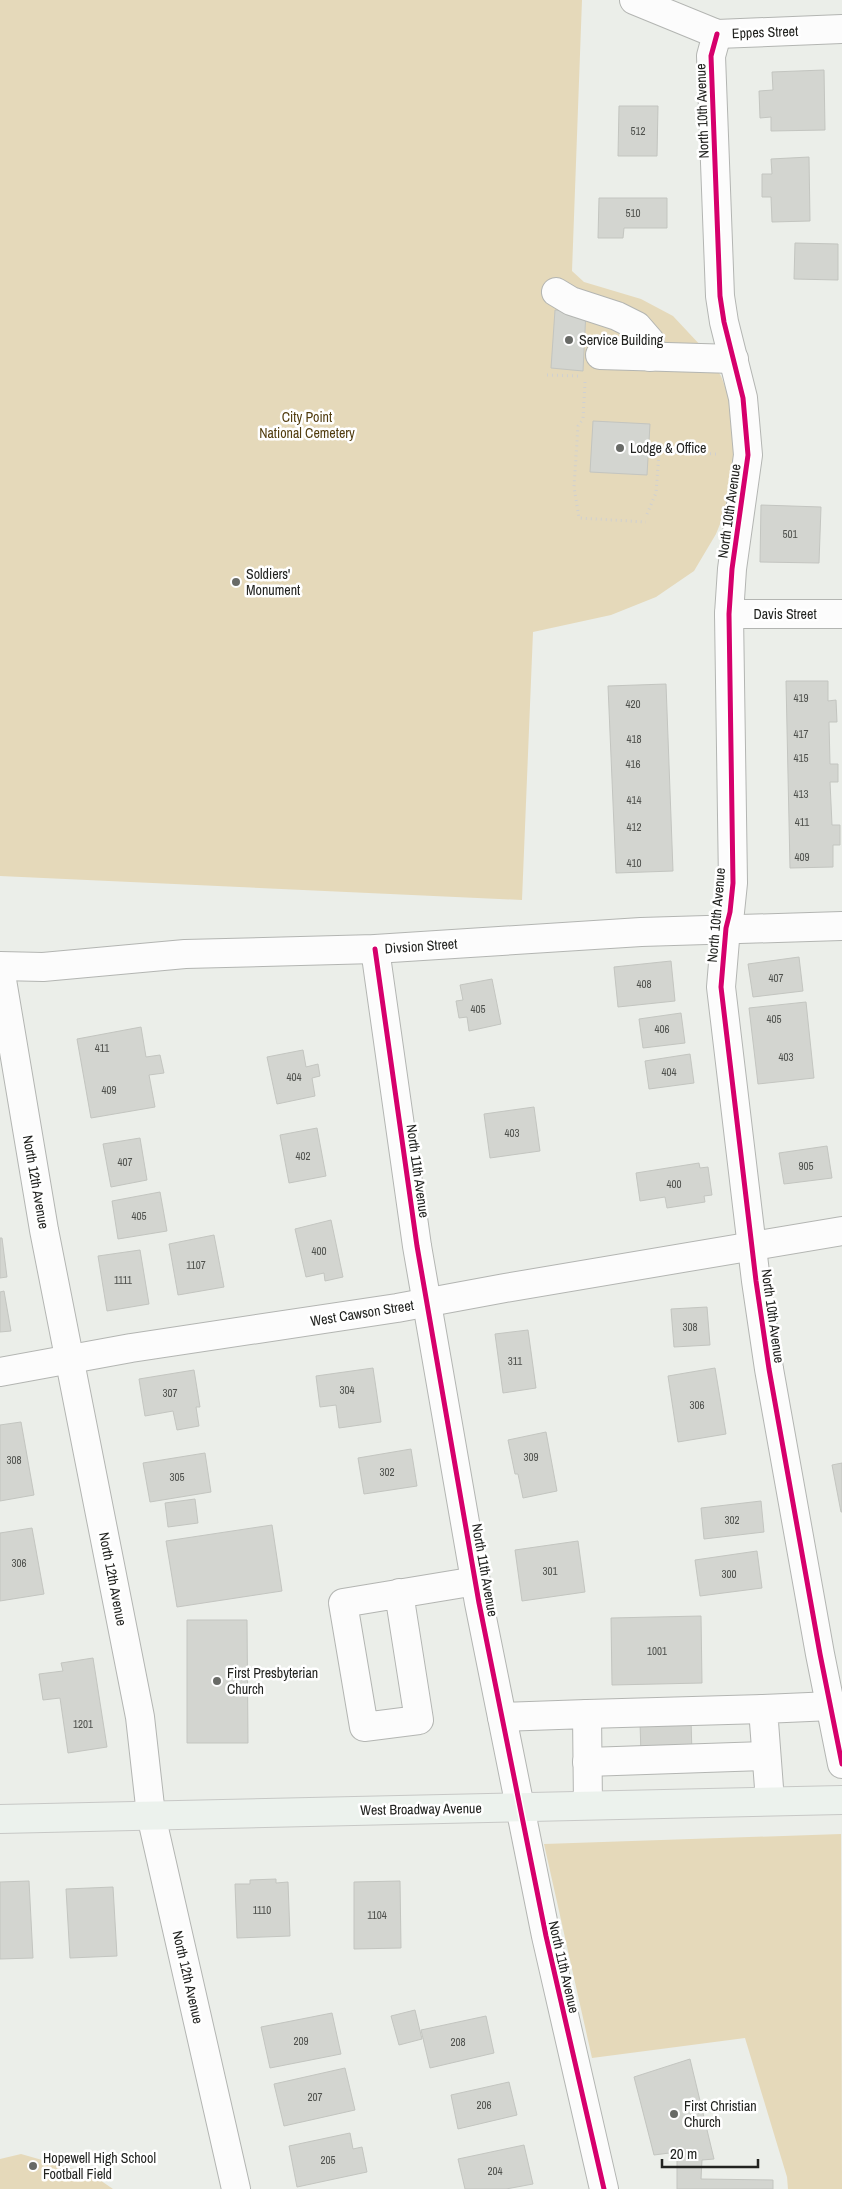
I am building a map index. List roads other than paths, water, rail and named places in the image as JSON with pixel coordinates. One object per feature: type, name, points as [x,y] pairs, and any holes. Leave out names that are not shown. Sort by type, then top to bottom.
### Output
[{"type":"main road","name":"West Broadway Avenue","points":[[0,1819],[842,1800]]},
{"type":"street","name":"Eppes Street","points":[[634,0],[718,34],[842,29]]},
{"type":"street","name":"North 10th Avenue","points":[[718,34],[711,56],[720,296],[724,322],[743,398],[748,455],[732,569],[729,614],[733,883],[726,928],[721,987],[752,1247],[769,1369],[818,1644],[832,1706],[842,1764]]},
{"type":"street","points":[[556,292],[571,302],[617,316],[637,326],[650,341],[650,357]]},
{"type":"street","points":[[600,355],[734,359]]},
{"type":"street","name":"Davis Street","points":[[729,614],[842,614]]},
{"type":"street","name":"Divsion Street","points":[[0,967],[44,967],[185,954],[375,949],[641,932],[842,926]]},
{"type":"street","name":"North 11th Avenue","points":[[375,949],[427,1302],[476,1581],[546,1936],[604,2189]]},
{"type":"street","name":"North 12th Avenue","points":[[0,967],[44,1230],[140,1717],[151,1815],[236,2189]]},
{"type":"street","name":"West Cawson Street","points":[[0,1372],[132,1348],[427,1302],[842,1231]]},
{"type":"street","points":[[400,1593],[419,1720],[364,1727],[343,1603],[400,1593],[476,1581]]},
{"type":"street","points":[[502,1717],[832,1706]]},
{"type":"street","points":[[763,1709],[770,1801]]},
{"type":"street","points":[[587,1714],[588,1805]]},
{"type":"street","points":[[587,1762],[766,1756]]},
{"type":"place","name":"Service Building","points":[[569,340]]},
{"type":"place","name":"Lodge & Office","points":[[620,448]]},
{"type":"place","name":"Soldiers' Monument","points":[[236,582]]},
{"type":"place","name":"First Presbyterian Church","points":[[217,1681]]},
{"type":"place","name":"First Christian Church","points":[[674,2114]]},
{"type":"place","name":"Hopewell High School Football Field","points":[[33,2166]]},
{"type":"park label","name":"City Point National Cemetery","points":[[307,426]]}]
